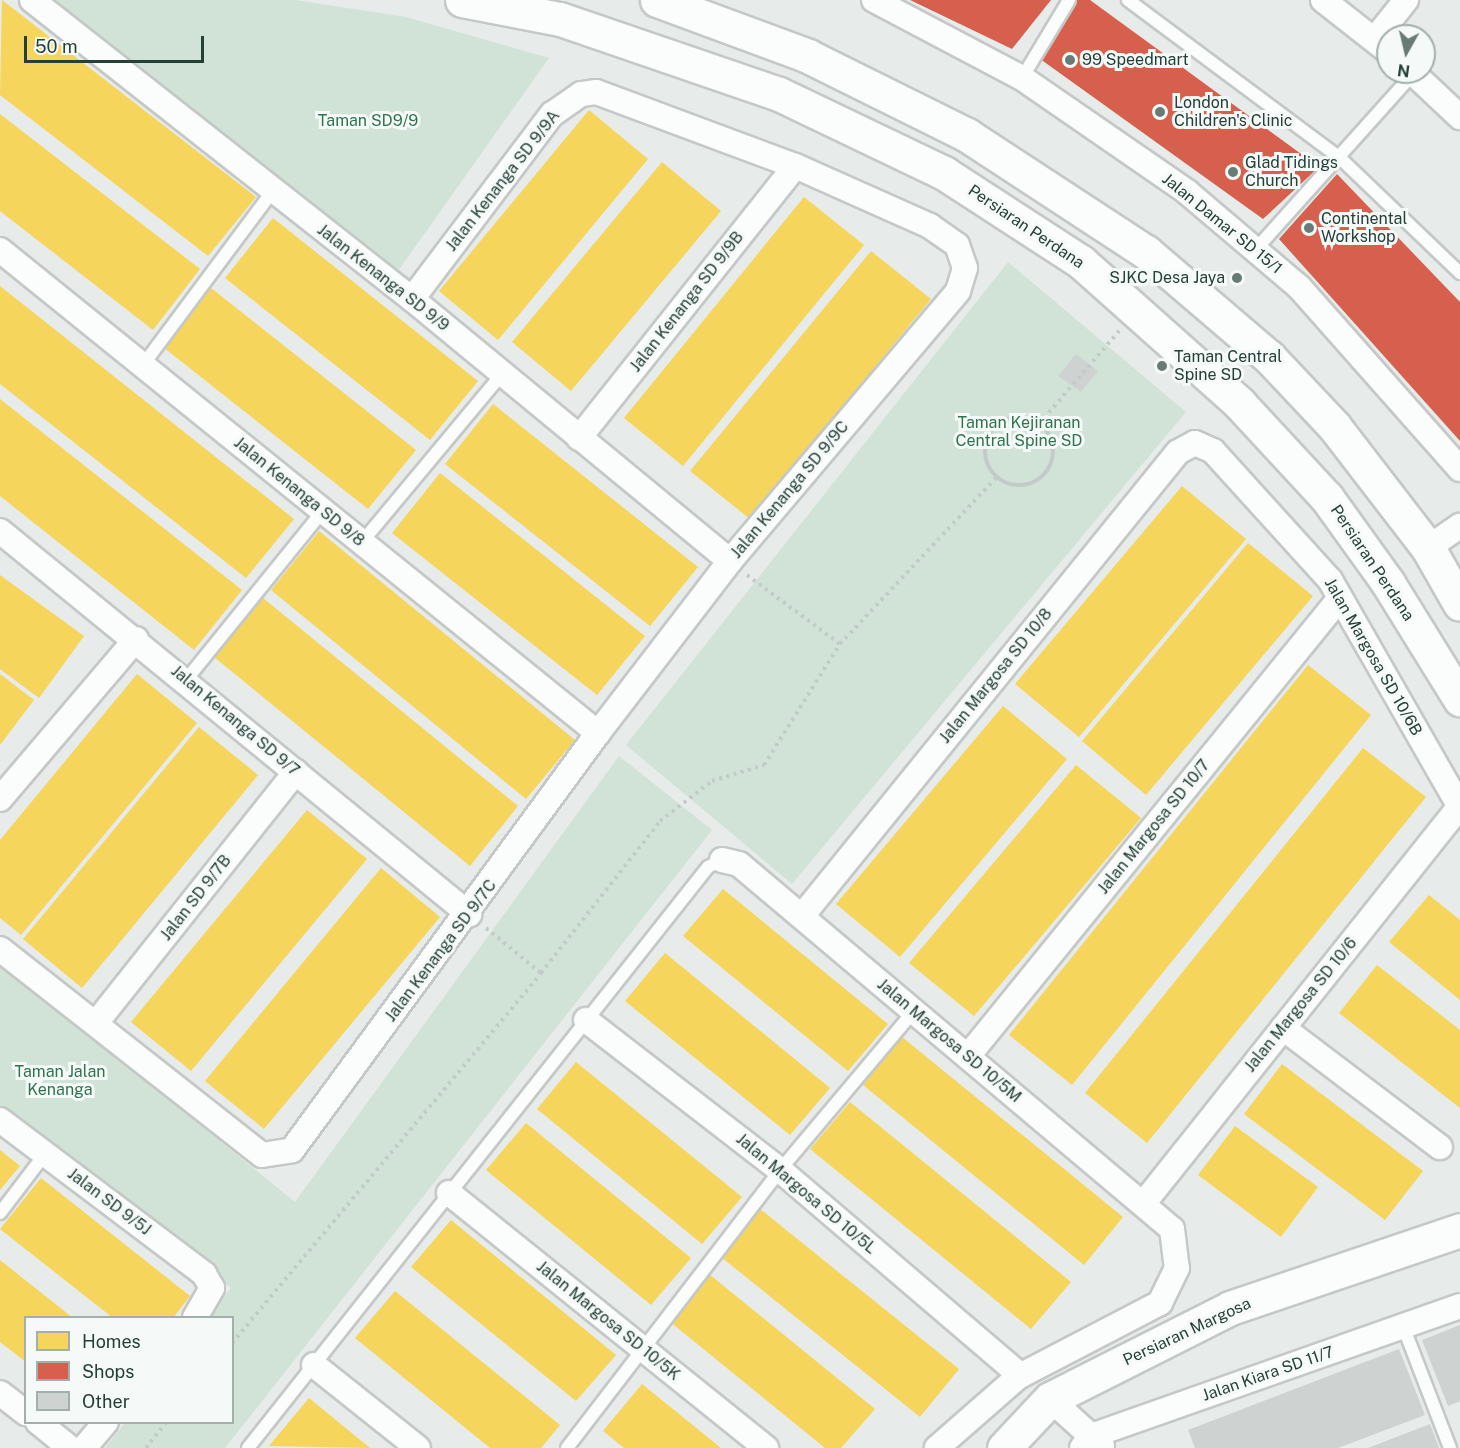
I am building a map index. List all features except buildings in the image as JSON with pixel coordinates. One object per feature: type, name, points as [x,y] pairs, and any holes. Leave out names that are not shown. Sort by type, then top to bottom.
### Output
[{"type":"main road","name":"Persiaran Perdana","points":[[462,0],[561,9],[779,94],[944,173],[1081,262],[1239,403],[1327,498],[1388,583],[1460,699]]},
{"type":"main road","points":[[657,0],[808,56],[967,135],[1112,227],[1269,357],[1334,426],[1428,548],[1457,594]]},
{"type":"main road","points":[[944,173],[967,135]]},
{"type":"main road","name":"Persiaran Margosa","points":[[1004,1448],[1050,1400],[1230,1308],[1460,1230]]},
{"type":"street","name":"Jalan Kenanga SD 9/9","points":[[32,0],[272,192],[411,299],[730,561]]},
{"type":"street","name":"Jalan Damar SD 15/1","points":[[874,0],[1022,78],[1187,192],[1299,287],[1460,469]]},
{"type":"street","points":[[1323,0],[1376,41]]},
{"type":"street","points":[[1393,24],[1406,0]]},
{"type":"street","points":[[1425,84],[1460,117]]},
{"type":"street","name":"Jalan Kenanga SD 9/9A","points":[[411,299],[552,114],[581,94],[612,95],[795,166],[930,226],[957,245]]},
{"type":"street","name":"Jalan Kenanga SD 9/9B","points":[[579,438],[795,166]]},
{"type":"street","name":"Jalan Kenanga SD 9/9C","points":[[598,733],[730,561],[958,291],[965,268],[957,245]]},
{"type":"street","name":"Jalan Kenanga SD 9/8","points":[[0,250],[598,733]]},
{"type":"street","name":"Jalan Margosa SD 10/6B","points":[[1195,443],[1214,451],[1340,598],[1460,807]]},
{"type":"street","name":"Jalan Margosa SD 10/8","points":[[802,916],[1178,452],[1195,443]]},
{"type":"street","points":[[1428,548],[1460,526]]},
{"type":"street","name":"Jalan Kenanga SD 9/7","points":[[0,531],[136,639],[469,914]]},
{"type":"street","name":"Jalan Margosa SD 10/7","points":[[968,1056],[1340,598]]},
{"type":"street","points":[[0,799],[136,639]]},
{"type":"street","name":"Jalan Kenanga SD 9/7C","points":[[96,1023],[262,1155],[274,1157],[292,1150],[469,914],[598,733]]},
{"type":"street","name":"Jalan SD 9/7B","points":[[96,1023],[296,772]]},
{"type":"street","name":"Jalan Margosa SD 10/6","points":[[1143,1204],[1460,807]]},
{"type":"street","name":"Jalan Margosa SD 10/5M","points":[[722,860],[739,864],[1172,1229],[1177,1268],[1160,1303],[1020,1375]]},
{"type":"street","points":[[0,949],[96,1023]]},
{"type":"street","name":"Jalan Margosa SD 10/5L","points":[[586,1020],[780,1170],[1020,1375]]},
{"type":"street","points":[[1283,1028],[1440,1147]]},
{"type":"street","name":"Jalan SD 9/5J","points":[[0,1120],[204,1274],[212,1288],[196,1316]]},
{"type":"street","name":"Jalan Margosa SD 10/5K","points":[[449,1193],[766,1448]]},
{"type":"street","name":"Jalan Kiara SD 11/7","points":[[1092,1444],[1460,1306]]},
{"type":"street","points":[[314,1365],[418,1448]]},
{"type":"street","points":[[937,1448],[1020,1375]]},
{"type":"street","points":[[0,1393],[24,1411]]},
{"type":"street","points":[[1050,1400],[1092,1444]]},
{"type":"street","points":[[40,1424],[70,1448]]},
{"type":"street","points":[[84,1448],[104,1424]]},
{"type":"lane","points":[[1022,78],[1069,0]]},
{"type":"lane","points":[[1128,0],[1339,157],[1460,273]]},
{"type":"lane","points":[[1256,249],[1403,84]]},
{"type":"lane","points":[[143,365],[272,192]]},
{"type":"lane","points":[[362,542],[502,374]]},
{"type":"lane","points":[[186,680],[322,511]]},
{"type":"lane","points":[[248,1448],[708,867],[722,860]]},
{"type":"lane","points":[[567,1448],[645,1351],[780,1170],[914,1011]]},
{"type":"lane","points":[[0,1213],[45,1154]]},
{"type":"lane","points":[[1403,1326],[1450,1448]]},
{"type":"path","points":[[1039,424],[1136,311]]},
{"type":"path","points":[[1018,417],[1039,424],[1051,441],[1045,472],[1027,484],[997,477],[985,453],[994,428],[1018,417]]},
{"type":"path","points":[[234,1341],[541,973],[660,821],[712,781],[764,765],[840,644],[997,477]]},
{"type":"path","points":[[730,561],[840,644]]},
{"type":"path","points":[[503,941],[541,973]]},
{"type":"path","points":[[146,1448],[164,1424]]},
{"type":"green space","name":"Taman SD9/9","points":[[40,0],[295,0],[406,17],[549,58],[393,278]]},
{"type":"green space","name":"Taman Kejiranan Central Spine SD","points":[[1008,262],[1186,412],[792,884],[626,745]]},
{"type":"green space","name":"Taman Jalan Kenanga","points":[[619,756],[712,830],[225,1448],[105,1448],[124,1424],[234,1424],[234,1316],[209,1316],[231,1288],[0,1108],[0,963],[295,1202]]},
{"type":"place","name":"99 Speedmart","points":[[1070,60]]},
{"type":"place","name":"London Children's Clinic","points":[[1160,112]]},
{"type":"place","name":"Glad Tidings Church","points":[[1233,172]]},
{"type":"place","name":"Continental Workshop","points":[[1309,228]]},
{"type":"place","name":"SJKC Desa Jaya","points":[[1237,278]]},
{"type":"place","name":"Taman Central Spine SD","points":[[1162,366]]}]
